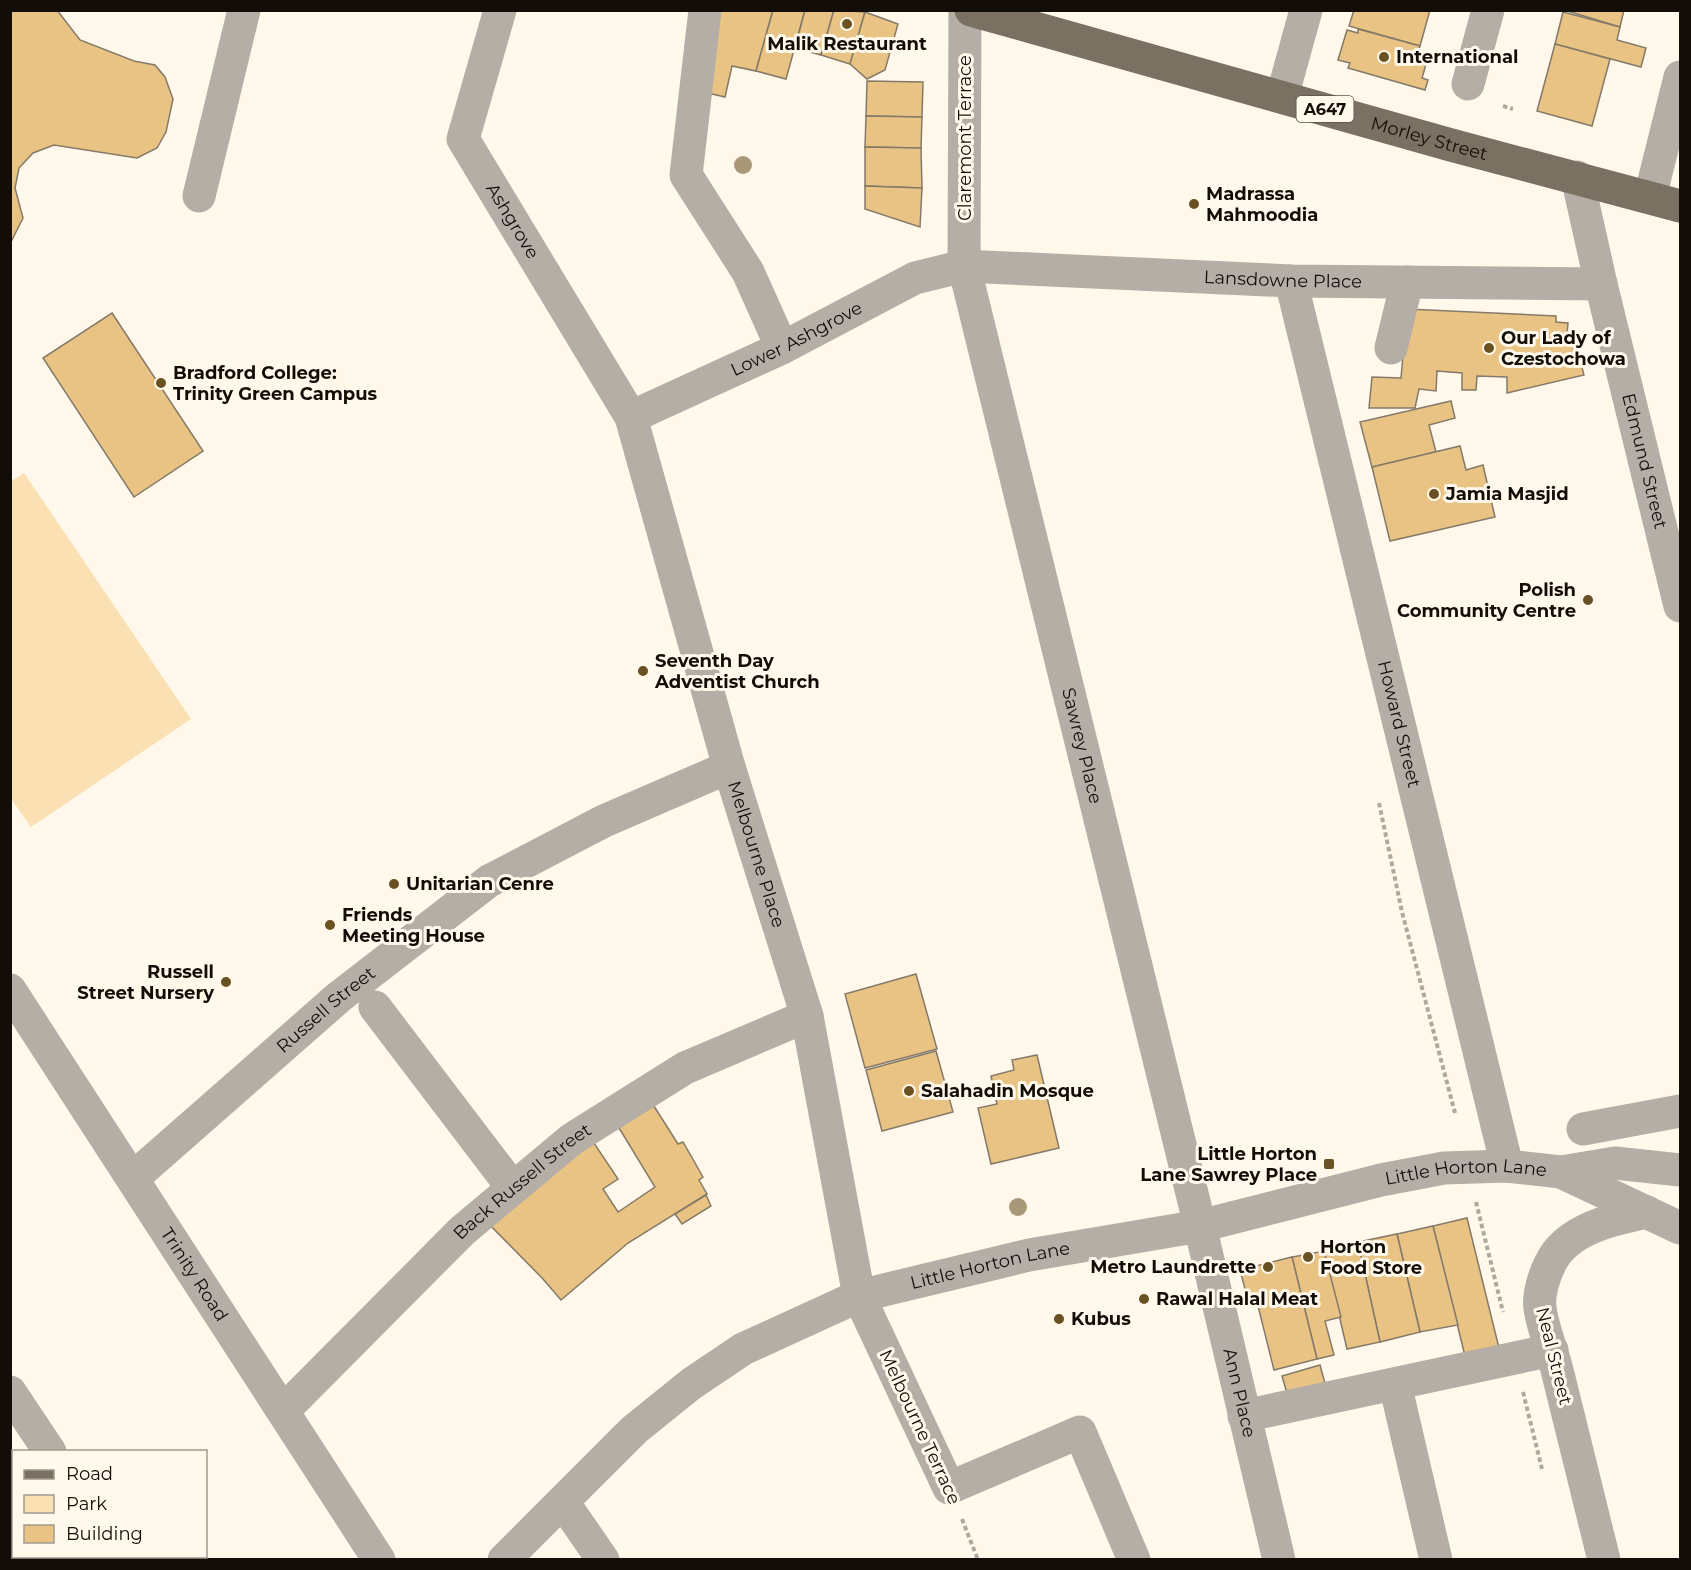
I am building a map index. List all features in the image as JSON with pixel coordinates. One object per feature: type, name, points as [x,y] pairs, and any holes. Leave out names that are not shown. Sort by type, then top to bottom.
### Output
[{"type":"main road","name":"Morley Street","points":[[971,10],[1451,145],[1665,201]]},
{"type":"street","points":[[199,196],[244,10]]},
{"type":"street","name":"Ashgrove","points":[[500,10],[463,138],[631,417]]},
{"type":"street","points":[[705,10],[686,175],[748,272],[783,348]]},
{"type":"street","name":"Claremont Terrace","points":[[964,266],[965,10]]},
{"type":"street","points":[[1282,97],[1306,10]]},
{"type":"street","points":[[1468,84],[1488,10]]},
{"type":"street","points":[[1665,201],[1680,77]]},
{"type":"street","name":"Edmund Street","points":[[1577,177],[1600,284],[1680,606]]},
{"type":"street","name":"Lower Ashgrove","points":[[631,417],[783,348],[915,278],[964,266]]},
{"type":"street","name":"Lansdowne Place","points":[[964,266],[1291,281],[1600,284]]},
{"type":"street","name":"Sawrey Place","points":[[964,266],[1200,1226]]},
{"type":"street","name":"Howard Street","points":[[1291,281],[1507,1166]]},
{"type":"street","points":[[1391,348],[1407,282]]},
{"type":"street","name":"Melbourne Place","points":[[631,417],[729,766],[807,1016],[859,1296]]},
{"type":"street","name":"Russell Street","points":[[133,1178],[339,997],[489,881],[604,821],[729,766]]},
{"type":"street","name":"Trinity Road","points":[[10,990],[379,1560]]},
{"type":"street","points":[[375,1007],[512,1187]]},
{"type":"street","name":"Back Russell Street","points":[[284,1411],[462,1231],[572,1139],[686,1068],[807,1016]]},
{"type":"street","points":[[1583,1129],[1680,1111]]},
{"type":"street","name":"Little Horton Lane","points":[[504,1560],[634,1430],[691,1384],[743,1349],[859,1296],[1029,1255],[1200,1226],[1391,1178],[1444,1168],[1507,1166],[1561,1172],[1616,1163],[1680,1170]]},
{"type":"street","name":"Little Horton Lane","points":[[1561,1172],[1680,1228]]},
{"type":"street","name":"Neal Street","points":[[1604,1560],[1539,1306],[1543,1281],[1551,1262],[1569,1241],[1593,1227],[1619,1217],[1647,1212]]},
{"type":"street","name":"Ann Place","points":[[1200,1226],[1279,1560]]},
{"type":"street","name":"Melbourne Terrace","points":[[859,1296],[949,1488]]},
{"type":"street","points":[[1244,1416],[1552,1350]]},
{"type":"street","points":[[1395,1384],[1436,1560]]},
{"type":"street","points":[[10,1392],[49,1450]]},
{"type":"street","points":[[949,1488],[1080,1432],[1134,1560]]},
{"type":"street","points":[[563,1502],[603,1560]]},
{"type":"path","points":[[1503,106],[1513,109]]},
{"type":"path","name":"Melbourne Terrace","points":[[949,1488],[978,1560]]},
{"type":"green space","points":[[24,473],[191,719],[31,827],[10,797],[10,482]]},
{"type":"building","points":[[10,10],[57,10],[80,40],[134,61],[155,65],[165,77],[173,99],[166,132],[157,148],[137,158],[54,145],[33,153],[19,168],[15,188],[23,218],[10,244]]},
{"type":"building","points":[[712,10],[773,10],[756,71],[732,66],[725,97],[699,91]]},
{"type":"building","points":[[773,10],[805,10],[786,79],[756,71]]},
{"type":"building","points":[[805,10],[834,10],[821,55],[795,48]]},
{"type":"building","points":[[834,10],[865,12],[850,64],[821,55]]},
{"type":"building","points":[[1354,10],[1430,10],[1420,46],[1349,26]]},
{"type":"building","points":[[1564,10],[1624,10],[1620,27]]},
{"type":"building","points":[[865,12],[898,24],[885,70],[867,79],[850,64]]},
{"type":"building","points":[[1563,12],[1620,27],[1617,40],[1646,48],[1641,67],[1555,44]]},
{"type":"building","name":"International","points":[[1358,29],[1420,46],[1418,51],[1429,54],[1422,78],[1428,80],[1425,90],[1348,68],[1350,63],[1338,60],[1347,30],[1358,33]]},
{"type":"building","points":[[1555,44],[1610,59],[1592,126],[1537,111]]},
{"type":"building","points":[[867,81],[923,82],[922,117],[866,116]]},
{"type":"building","points":[[866,116],[922,117],[921,148],[865,147]]},
{"type":"building","points":[[865,147],[921,148],[922,188],[865,186]]},
{"type":"building","points":[[865,186],[922,188],[920,227],[865,209]]},
{"type":"building","name":"Our Lady of Czestochowa","points":[[1407,309],[1556,316],[1556,322],[1568,323],[1567,334],[1574,335],[1573,361],[1580,360],[1584,375],[1507,393],[1507,377],[1477,376],[1476,390],[1462,390],[1462,373],[1437,371],[1436,391],[1419,389],[1415,408],[1369,408],[1372,377],[1401,378]]},
{"type":"building","points":[[112,313],[203,451],[134,497],[43,358]]},
{"type":"building","points":[[1451,401],[1455,418],[1429,425],[1436,452],[1372,467],[1360,422]]},
{"type":"building","name":"Jamia Masjid","points":[[1460,446],[1466,470],[1483,465],[1495,517],[1390,541],[1372,467]]},
{"type":"building","points":[[916,974],[937,1049],[865,1068],[845,994]]},
{"type":"building","name":"Salahadin Mosque","points":[[936,1051],[953,1112],[882,1131],[866,1070]]},
{"type":"building","points":[[1037,1055],[1059,1148],[991,1164],[978,1108],[997,1104],[991,1076],[1014,1070],[1012,1060]]},
{"type":"building","points":[[652,1103],[678,1144],[683,1142],[703,1177],[699,1180],[707,1194],[628,1243],[561,1300],[486,1221],[592,1140],[618,1179],[603,1189],[618,1212],[655,1187],[616,1123]]},
{"type":"building","points":[[706,1195],[711,1206],[682,1224],[675,1214]]},
{"type":"building","points":[[1467,1218],[1499,1348],[1465,1356],[1433,1226]]},
{"type":"building","points":[[1433,1226],[1458,1325],[1420,1332],[1397,1234]]},
{"type":"building","points":[[1397,1234],[1420,1332],[1380,1342],[1358,1242]]},
{"type":"building","points":[[1358,1242],[1380,1342],[1347,1349],[1324,1251]]},
{"type":"building","points":[[1324,1251],[1341,1317],[1325,1321],[1334,1355],[1317,1359],[1292,1257]]},
{"type":"building","points":[[1292,1257],[1317,1359],[1274,1370],[1256,1298],[1248,1300],[1240,1270]]},
{"type":"building","points":[[1320,1365],[1326,1387],[1288,1397],[1282,1376]]},
{"type":"place","name":"Malik Restaurant","points":[[847,24]]},
{"type":"place","name":"International","points":[[1384,57]]},
{"type":"place","name":"Madrassa Mahmoodia","points":[[1194,204]]},
{"type":"place","name":"Our Lady of Czestochowa","points":[[1489,348]]},
{"type":"place","name":"Bradford College: Trinity Green Campus","points":[[161,383]]},
{"type":"place","name":"Jamia Masjid","points":[[1434,494]]},
{"type":"place","name":"Polish Community Centre","points":[[1588,600]]},
{"type":"place","name":"Seventh Day Adventist Church","points":[[643,671]]},
{"type":"place","name":"Unitarian Cenre","points":[[394,884]]},
{"type":"place","name":"Friends Meeting House","points":[[330,925]]},
{"type":"place","name":"Russell Street Nursery","points":[[226,982]]},
{"type":"place","name":"Salahadin Mosque","points":[[909,1091]]},
{"type":"place","name":"Little Horton Lane Sawrey Place","points":[[1329,1164]]},
{"type":"place","name":"Horton Food Store","points":[[1308,1257]]},
{"type":"place","name":"Metro Laundrette","points":[[1268,1267]]},
{"type":"place","name":"Rawal Halal Meat","points":[[1144,1299]]},
{"type":"place","name":"Kubus","points":[[1059,1319]]}]
